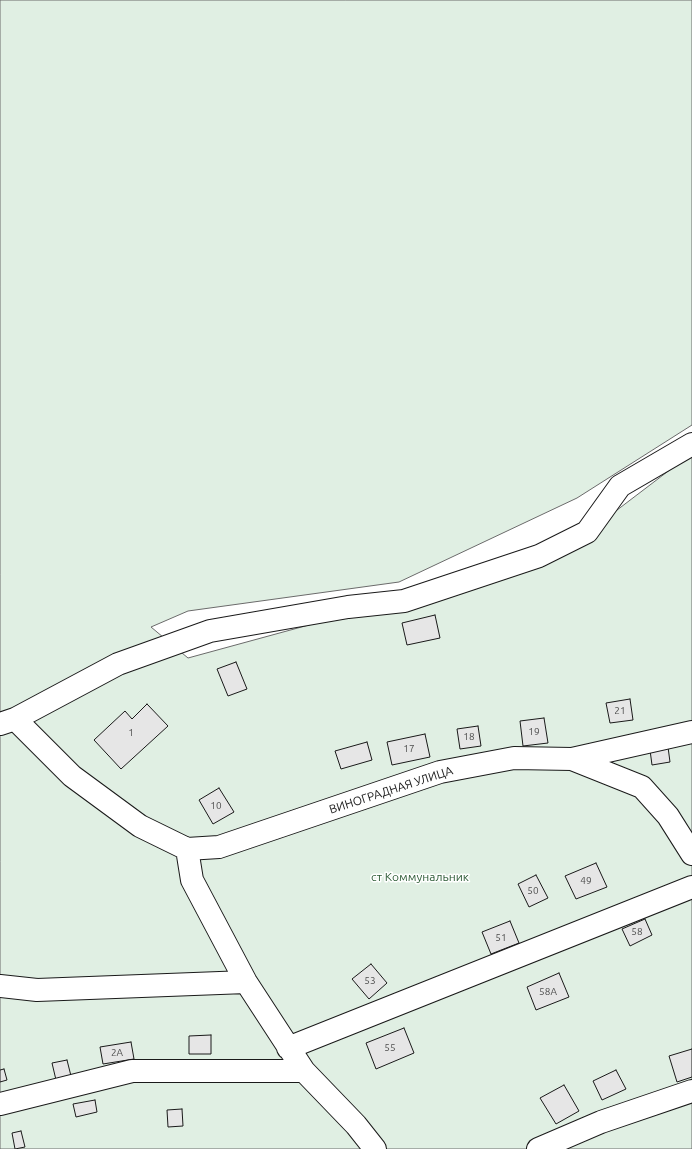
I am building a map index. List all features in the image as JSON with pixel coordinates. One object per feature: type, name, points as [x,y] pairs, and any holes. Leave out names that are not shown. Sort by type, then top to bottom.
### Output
[{"type":"street","points":[[375,1149],[356,1125],[304,1071],[246,982],[192,880],[187,849],[140,826],[72,776],[7,721],[118,664],[210,631],[348,607],[404,601],[539,556],[587,532],[620,486],[692,444]]},
{"type":"street","name":"ВИНОГРАДНАЯ УЛИЦА","points":[[187,849],[219,847],[440,772],[514,758],[572,759],[692,732]]},
{"type":"street","points":[[572,759],[642,787],[668,816],[692,854]]},
{"type":"street","points":[[288,1048],[692,887]]},
{"type":"street","points":[[0,986],[37,990],[246,982]]},
{"type":"street","points":[[0,1104],[132,1071],[304,1071]]},
{"type":"street","points":[[538,1149],[601,1122],[692,1091]]},
{"type":"green space","name":"ст Коммунальник","points":[[0,0],[692,0],[692,425],[577,498],[399,582],[188,611],[151,627],[188,658],[554,558],[692,453],[692,1149],[0,1149]]},
{"type":"building","points":[[435,615],[440,638],[407,645],[402,623]]},
{"type":"building","points":[[236,662],[247,689],[228,696],[217,669]]},
{"type":"building","points":[[630,699],[633,720],[610,723],[606,703]]},
{"type":"building","points":[[147,704],[168,726],[121,769],[94,740],[125,711],[132,719]]},
{"type":"building","points":[[544,718],[548,743],[523,746],[520,721]]},
{"type":"building","points":[[478,726],[481,746],[460,749],[457,729]]},
{"type":"building","points":[[425,734],[430,757],[392,765],[387,742]]},
{"type":"building","points":[[367,742],[372,760],[341,769],[335,751]]},
{"type":"building","points":[[668,747],[670,762],[652,765],[650,750]]},
{"type":"building","points":[[219,788],[234,812],[213,824],[199,800]]},
{"type":"building","points":[[596,863],[607,887],[576,899],[565,876]]},
{"type":"building","points":[[536,875],[548,898],[529,907],[518,884]]},
{"type":"building","points":[[645,919],[652,935],[630,946],[622,929]]},
{"type":"building","points":[[510,921],[519,943],[491,954],[482,932]]},
{"type":"building","points":[[371,964],[387,983],[369,999],[352,979]]},
{"type":"building","points":[[559,973],[569,997],[536,1010],[527,987]]},
{"type":"building","points":[[404,1028],[414,1053],[376,1069],[366,1043]]},
{"type":"building","points":[[211,1035],[211,1054],[189,1054],[189,1036]]},
{"type":"building","points":[[131,1042],[134,1059],[103,1064],[100,1047]]},
{"type":"building","points":[[692,1049],[692,1077],[677,1082],[669,1056]]},
{"type":"building","points":[[67,1060],[71,1076],[56,1080],[52,1063]]},
{"type":"building","points":[[4,1069],[7,1080],[0,1082],[0,1070]]},
{"type":"building","points":[[616,1070],[626,1089],[602,1100],[593,1081]]},
{"type":"building","points":[[564,1085],[579,1111],[556,1124],[540,1098]]},
{"type":"building","points":[[95,1100],[97,1112],[76,1117],[73,1104]]},
{"type":"building","points":[[182,1109],[183,1126],[168,1127],[167,1110]]},
{"type":"building","points":[[21,1131],[25,1147],[15,1149],[12,1133]]}]
